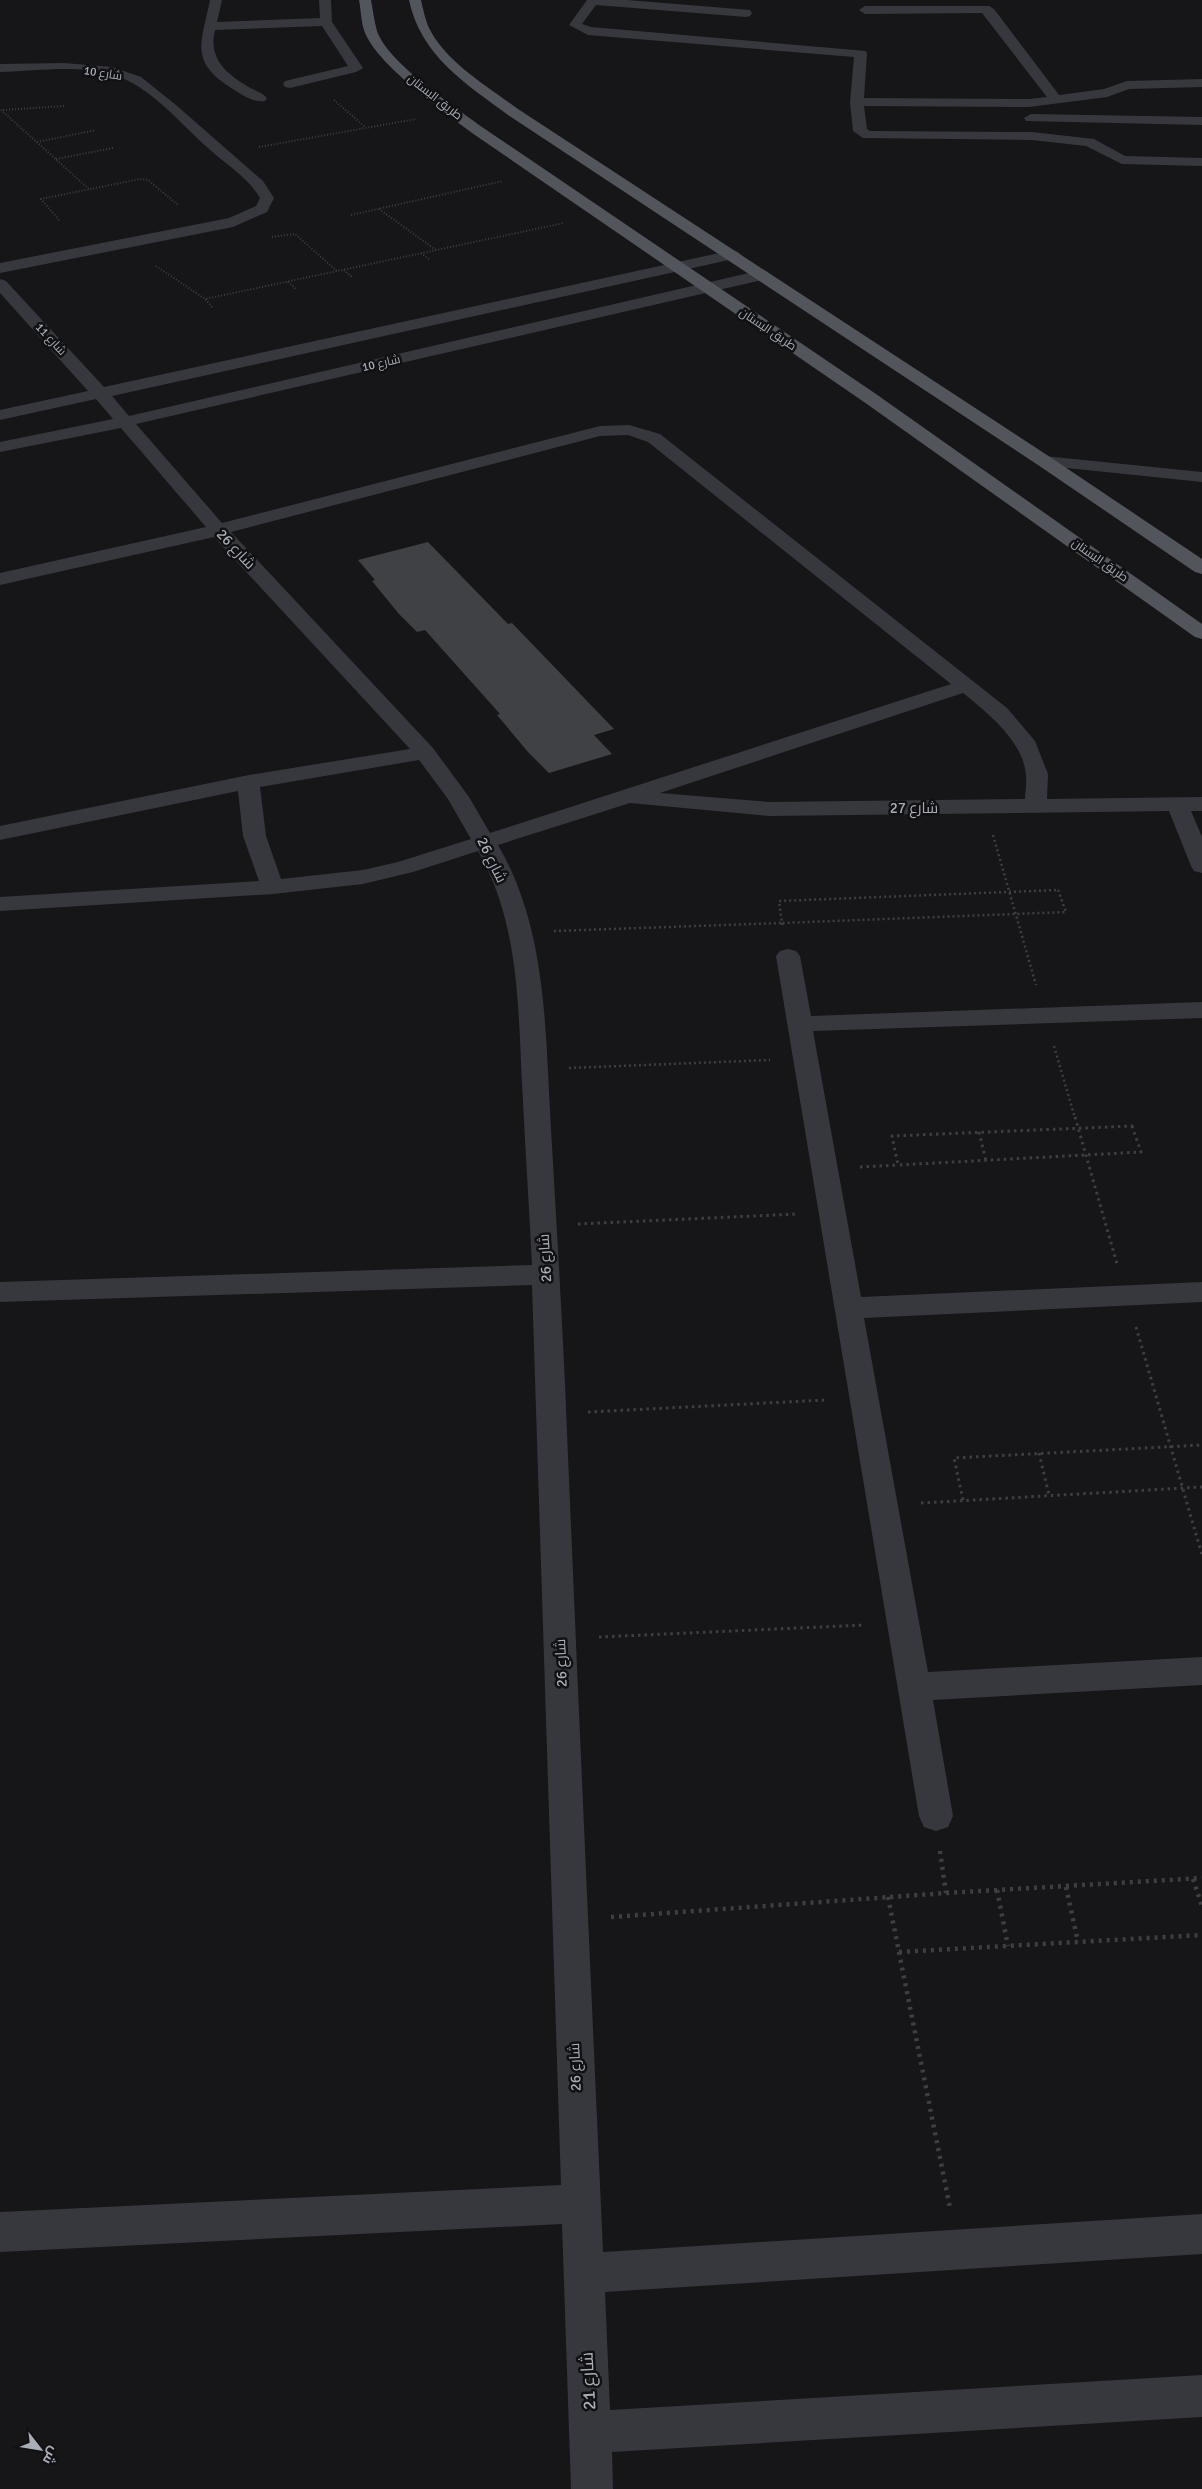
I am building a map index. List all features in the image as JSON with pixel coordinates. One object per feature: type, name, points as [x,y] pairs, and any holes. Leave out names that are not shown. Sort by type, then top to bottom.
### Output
[{"type":"main road","name":"طريق البستان","points":[[365,0],[371,32],[378,44],[396,66],[453,112],[677,268],[870,398],[1202,633]]},
{"type":"main road","points":[[415,0],[422,26],[430,39],[454,64],[487,93],[1044,461],[1202,568]]},
{"type":"street","points":[[216,0],[206,41],[209,56],[219,71],[236,85],[260,98]]},
{"type":"street","points":[[290,84],[352,71],[357,67],[326,22],[325,0]]},
{"type":"street","points":[[726,43],[753,0]]},
{"type":"street","points":[[746,13],[592,1],[575,25],[588,31],[726,43],[861,49],[856,102],[860,131],[868,135],[1032,136],[1088,142],[1122,160],[1202,162]]},
{"type":"street","points":[[865,10],[985,9],[990,12],[1056,100]]},
{"type":"street","points":[[211,26],[326,22]]},
{"type":"street","name":"شارع 10","points":[[0,68],[78,69],[126,75],[146,88],[258,184],[267,198],[262,209],[244,219],[0,268]]},
{"type":"street","points":[[856,102],[1029,103],[1107,93],[1127,85],[1202,83]]},
{"type":"street","points":[[1029,103],[1032,136]]},
{"type":"street","points":[[1030,118],[1202,122]]},
{"type":"street","name":"شارع 10","points":[[0,415],[733,255]]},
{"type":"street","name":"شارع 10","points":[[0,447],[124,422],[762,275]]},
{"type":"street","name":"شارع 11","points":[[0,284],[101,394]]},
{"type":"street","name":"شارع 26","points":[[101,394],[218,530],[425,753],[458,797],[500,867],[521,932],[527,960],[544,1226],[583,2273]]},
{"type":"street","points":[[0,579],[218,530],[600,431],[629,430],[654,438],[1000,712],[1024,742],[1037,774],[1036,807]]},
{"type":"street","points":[[1044,461],[1202,477]]},
{"type":"street","points":[[0,904],[274,888],[363,877],[405,867],[627,797],[968,685]]},
{"type":"street","points":[[0,833],[249,782],[425,753]]},
{"type":"street","points":[[249,782],[252,834],[261,861],[274,888]]},
{"type":"street","name":"شارع 27","points":[[627,797],[769,809],[1202,804]]},
{"type":"street","points":[[1178,805],[1202,866]]},
{"type":"street","points":[[788,956],[936,1816]]},
{"type":"street","points":[[800,1024],[1202,1010]]},
{"type":"street","points":[[0,1292],[546,1275]]},
{"type":"street","points":[[849,1308],[1202,1292]]},
{"type":"street","points":[[914,1687],[1202,1671]]},
{"type":"street","points":[[0,2232],[580,2204]]},
{"type":"street","points":[[583,2273],[1202,2234]]},
{"type":"street","name":"شارع 21","points":[[583,2273],[592,2489]]},
{"type":"street","points":[[590,2432],[1202,2396]]},
{"type":"path","points":[[311,80],[366,128]]},
{"type":"path","points":[[1,110],[64,106]]},
{"type":"path","points":[[1,110],[89,189]]},
{"type":"path","points":[[223,154],[453,112]]},
{"type":"path","points":[[36,142],[96,130]]},
{"type":"path","points":[[56,159],[113,148]]},
{"type":"path","points":[[351,215],[540,173]]},
{"type":"path","points":[[59,220],[41,200],[89,189],[146,180],[205,228]]},
{"type":"path","points":[[379,209],[437,250]]},
{"type":"path","points":[[205,299],[601,215]]},
{"type":"path","points":[[244,219],[265,237],[295,234],[337,271]]},
{"type":"path","points":[[125,244],[134,257],[160,268],[205,299],[212,307]]},
{"type":"path","points":[[421,253],[430,260]]},
{"type":"path","points":[[343,270],[353,278]]},
{"type":"path","points":[[288,282],[298,290]]},
{"type":"path","points":[[985,807],[1202,1555]]},
{"type":"path","points":[[521,932],[1066,912],[1058,890],[779,901]]},
{"type":"path","points":[[535,1069],[806,1058]]},
{"type":"path","points":[[825,1169],[1142,1152],[1132,1126],[892,1136],[898,1165]]},
{"type":"path","points":[[979,1132],[986,1161]]},
{"type":"path","points":[[544,1226],[832,1213]]},
{"type":"path","points":[[552,1414],[864,1398]]},
{"type":"path","points":[[963,1500],[954,1458],[1202,1445]]},
{"type":"path","points":[[1040,1453],[1049,1495]]},
{"type":"path","points":[[882,1505],[1202,1486]]},
{"type":"path","points":[[560,1639],[903,1624]]},
{"type":"path","points":[[570,1920],[888,1897],[1202,1878]]},
{"type":"path","points":[[1193,1879],[1202,1906]]},
{"type":"path","points":[[1066,1887],[1078,1942]]},
{"type":"path","points":[[997,1890],[1008,1946]]},
{"type":"path","points":[[888,1897],[958,2250]]},
{"type":"path","points":[[899,1952],[1202,1935]]},
{"type":"building","points":[[428,542],[508,624],[512,623],[614,729],[594,735],[612,754],[549,773],[528,752],[497,715],[500,714],[425,630],[417,632],[399,614],[372,581],[375,580],[358,560]]}]
